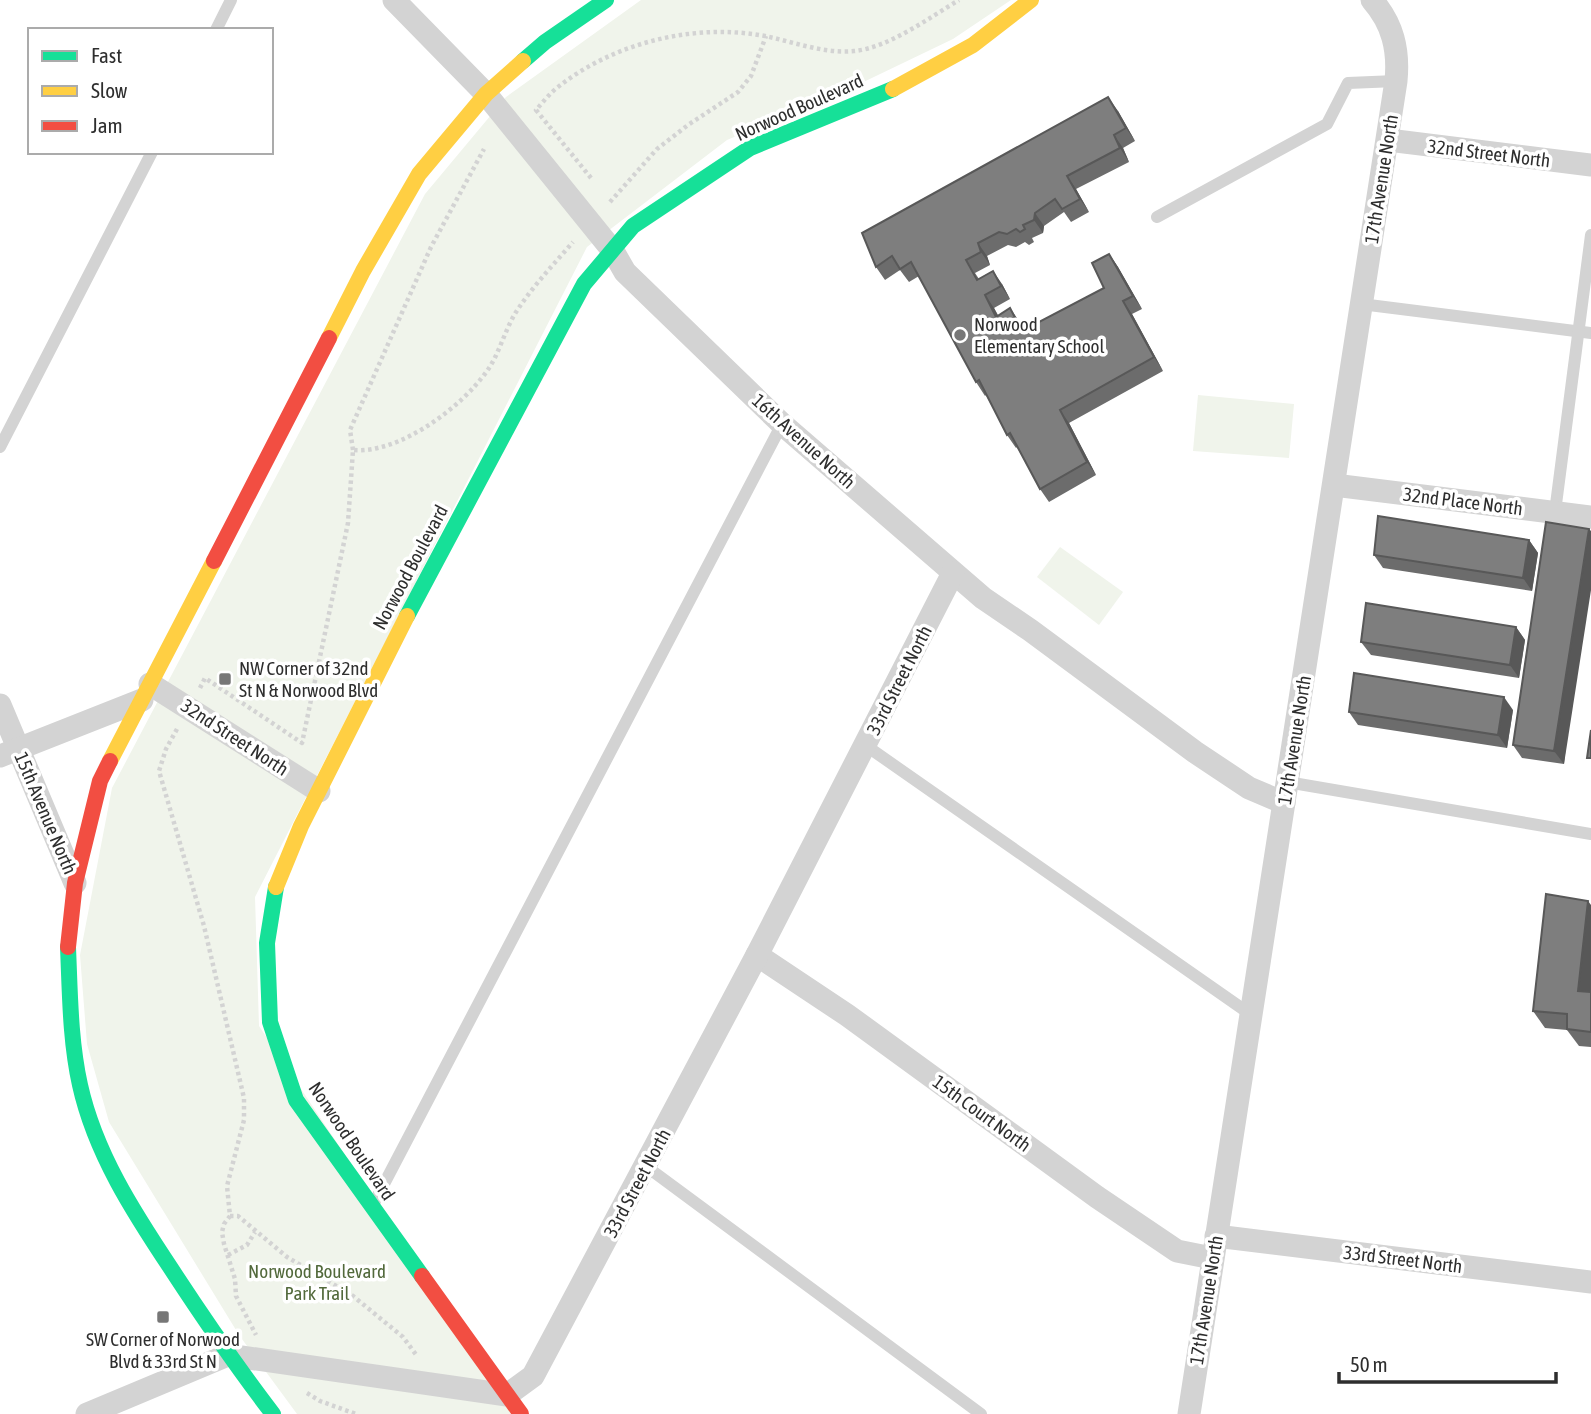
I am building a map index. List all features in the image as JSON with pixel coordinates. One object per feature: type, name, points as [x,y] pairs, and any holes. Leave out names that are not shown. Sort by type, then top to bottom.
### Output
[{"type":"street","name":"16th Avenue North","points":[[394,0],[486,94],[613,251],[625,272],[782,424],[983,598],[1195,752],[1250,788],[1286,792]]},
{"type":"street","points":[[273,1414],[228,1354],[132,1209],[104,1156],[80,1086],[71,1023],[68,940],[75,883],[100,782],[363,271],[419,174],[486,94],[545,42],[606,0]]},
{"type":"street","name":"Norwood Boulevard","points":[[521,1414],[296,1100],[270,1022],[267,943],[275,890],[300,826],[415,601],[584,284],[634,226],[750,148],[907,83],[973,45],[1031,0]]},
{"type":"street","points":[[1384,5],[1394,36],[1397,73]]},
{"type":"street","name":"17th Avenue North","points":[[1189,1414],[1397,73]]},
{"type":"street","name":"32nd Street North","points":[[1388,141],[1591,165]]},
{"type":"street","name":"32nd Place North","points":[[1334,485],[1591,517]]},
{"type":"street","name":"33rd Street North","points":[[507,1395],[533,1376],[647,1167],[953,573]]},
{"type":"street","points":[[9,752],[146,692]]},
{"type":"street","name":"32nd Street North","points":[[146,692],[189,708],[319,791]]},
{"type":"street","name":"15th Avenue North","points":[[0,705],[9,752],[75,883]]},
{"type":"street","name":"15th Court North","points":[[758,955],[847,1015],[1097,1197],[1177,1251],[1214,1247]]},
{"type":"street","name":"33rd Street North","points":[[1214,1247],[1591,1282]]},
{"type":"street","points":[[87,1414],[228,1354],[507,1395]]},
{"type":"lane","points":[[217,28],[231,0]]},
{"type":"lane","points":[[1157,217],[1327,124],[1348,83],[1397,73]]},
{"type":"lane","points":[[0,447],[151,154]]},
{"type":"lane","points":[[1555,512],[1585,332],[1591,235]]},
{"type":"lane","points":[[1361,304],[1585,332]]},
{"type":"lane","points":[[371,1208],[782,424]]},
{"type":"lane","points":[[865,745],[1250,1014]]},
{"type":"lane","points":[[1286,792],[1591,834]]},
{"type":"lane","points":[[647,1167],[981,1414]]},
{"type":"path","points":[[356,1414],[320,1401],[293,1384],[255,1334],[236,1296],[235,1279],[222,1232],[230,1216],[227,1186],[244,1120],[244,1098],[204,926],[159,771],[166,749],[205,678],[302,743],[348,523],[353,450],[350,430],[431,247],[477,159],[495,132],[536,110],[557,88],[579,73],[630,48],[669,37],[739,32],[829,50],[873,48],[959,0]]},
{"type":"path","points":[[602,195],[607,206],[657,149],[738,92],[751,76],[766,36]]},
{"type":"path","points":[[536,110],[568,147],[596,187]]},
{"type":"path","points":[[353,450],[384,447],[418,431],[460,403],[488,369],[518,309],[591,223]]},
{"type":"path","points":[[230,1216],[238,1216],[287,1257],[352,1296],[403,1337],[429,1371],[435,1384]]},
{"type":"path","points":[[228,1255],[247,1245],[255,1232]]},
{"type":"green space","name":"Norwood Boulevard Park Trail","points":[[641,0],[1011,0],[953,39],[851,88],[727,140],[587,247],[255,897],[259,1026],[518,1414],[297,1414],[239,1335],[109,1122],[87,1044],[80,955],[112,788],[425,194],[506,97]]},
{"type":"green space","points":[[1198,395],[1294,404],[1289,458],[1193,451]]},
{"type":"green space","points":[[1060,547],[1123,592],[1099,625],[1037,577]]},
{"type":"building","points":[[1108,97],[1126,128],[1114,135],[1120,148],[1067,176],[1080,199],[1062,209],[1055,199],[1035,213],[1034,220],[1023,225],[1025,229],[1020,232],[1016,229],[1007,234],[999,232],[978,243],[981,252],[966,260],[977,280],[993,271],[1001,286],[985,295],[996,317],[1010,308],[1022,331],[1104,288],[1092,263],[1109,254],[1133,296],[1123,301],[1154,357],[1060,410],[1087,462],[1040,489],[1010,433],[1007,435],[979,380],[976,382],[911,262],[900,269],[892,256],[876,267],[862,233]]},
{"type":"building","points":[[1378,516],[1529,540],[1523,578],[1374,555]]},
{"type":"building","points":[[1546,522],[1589,529],[1554,751],[1513,745]]},
{"type":"building","points":[[1366,603],[1516,627],[1510,665],[1361,642]]},
{"type":"building","points":[[1354,673],[1504,697],[1498,735],[1349,712]]},
{"type":"building","points":[[1591,730],[1591,758],[1587,758]]},
{"type":"building","points":[[1546,894],[1588,901],[1578,991],[1591,992],[1591,1032],[1567,1029],[1567,1014],[1533,1011]]},
{"type":"traffic: fast","points":[[523,61],[545,42],[606,0]]},
{"type":"traffic: fast","points":[[407,616],[584,284],[633,226],[750,148],[893,89]]},
{"type":"traffic: fast","points":[[276,887],[267,943],[270,1022],[296,1100],[422,1276]]},
{"type":"traffic: fast","points":[[68,947],[74,1051],[80,1085],[95,1135],[117,1182],[158,1248],[221,1343],[273,1414]]},
{"type":"traffic: slow","points":[[893,89],[973,45],[1031,0]]},
{"type":"traffic: slow","points":[[329,338],[363,271],[419,174],[486,94],[523,61]]},
{"type":"traffic: slow","points":[[110,761],[214,561]]},
{"type":"traffic: slow","points":[[276,887],[301,826],[407,616]]},
{"type":"traffic: jam","points":[[214,561],[329,338]]},
{"type":"traffic: jam","points":[[68,947],[75,883],[100,781],[110,761]]},
{"type":"traffic: jam","points":[[422,1276],[521,1414]]},
{"type":"place","name":"Norwood Elementary School","points":[[960,335]]},
{"type":"place","name":"NW Corner of 32nd St N & Norwood Blvd","points":[[225,679]]},
{"type":"place","name":"SW Corner of Norwood Blvd & 33rd St N","points":[[163,1317]]}]
